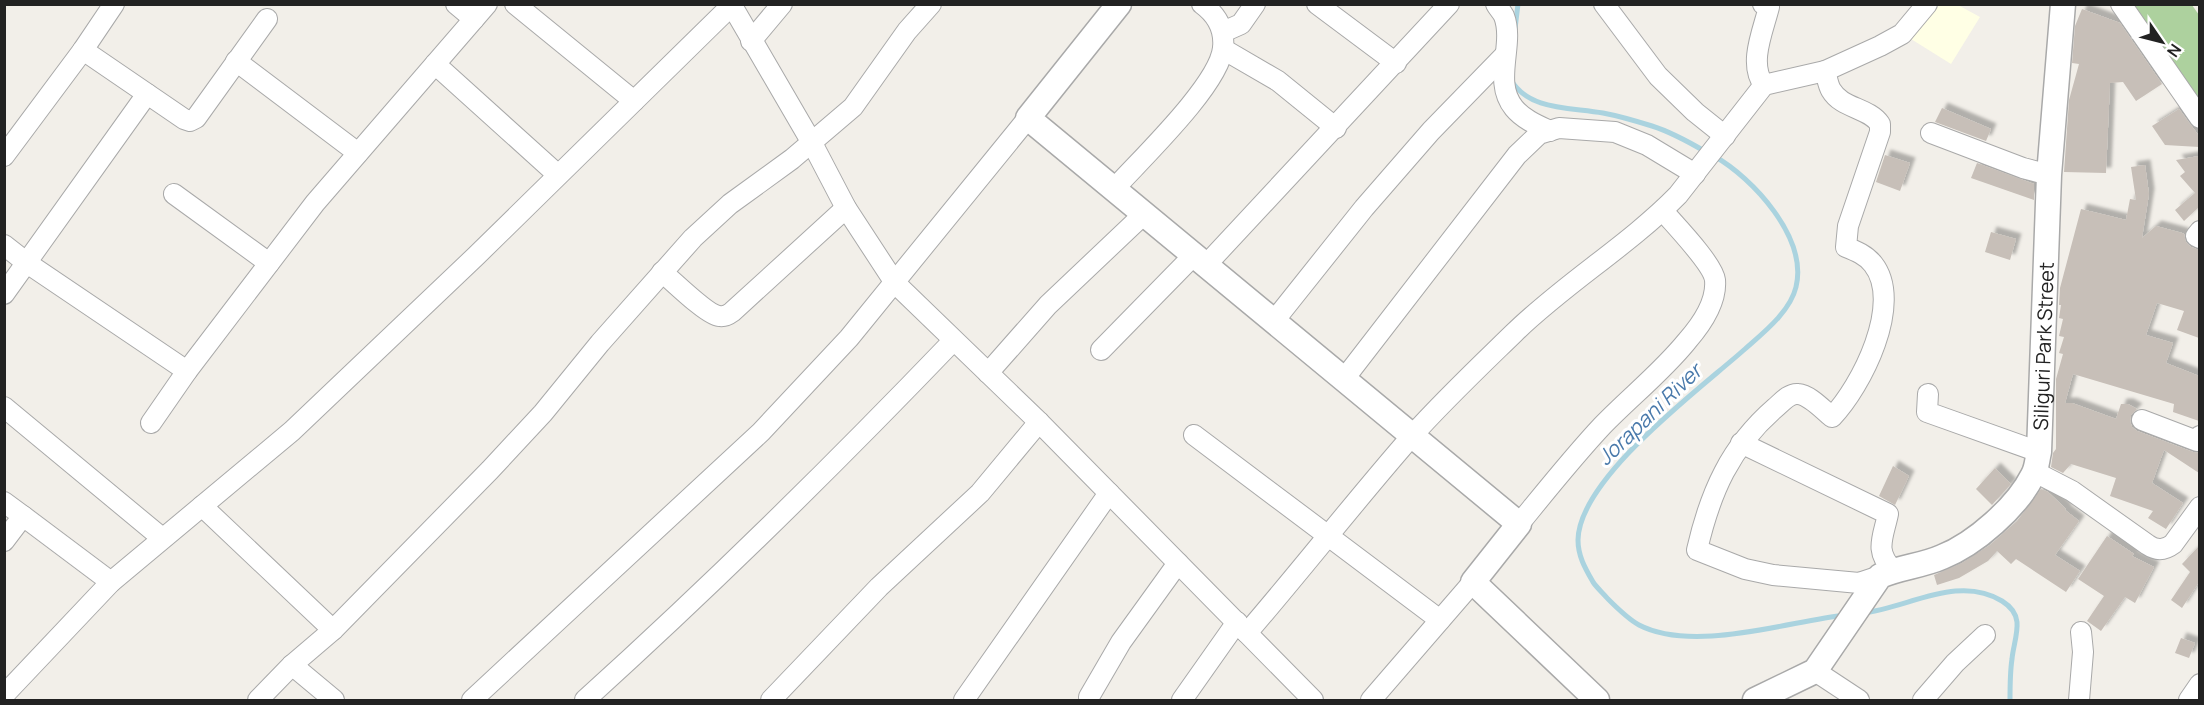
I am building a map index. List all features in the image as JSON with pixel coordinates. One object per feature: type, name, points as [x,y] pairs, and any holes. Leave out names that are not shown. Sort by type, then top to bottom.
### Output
[{"type":"street","points":[[4,156],[83,50],[114,4]]},
{"type":"street","points":[[151,423],[187,371],[315,203],[480,12],[456,4]]},
{"type":"street","points":[[515,4],[634,101]]},
{"type":"street","points":[[751,41],[782,4]]},
{"type":"street","points":[[258,700],[292,665],[333,630],[520,437],[693,237],[730,204],[812,143],[854,107],[907,31],[931,4]]},
{"type":"street","points":[[472,700],[761,432],[849,338],[1119,4]]},
{"type":"street","points":[[1202,4],[1216,17],[1223,41],[1278,81],[1336,128]]},
{"type":"street","points":[[1114,189],[1197,97],[1214,72],[1223,41],[1241,24],[1255,4]]},
{"type":"street","points":[[1317,4],[1396,63]]},
{"type":"street","points":[[1101,350],[1200,260],[1336,128],[1449,4]]},
{"type":"street","points":[[1496,4],[1504,15],[1507,34],[1504,56],[1504,81],[1507,97],[1515,109],[1531,122],[1550,131]]},
{"type":"street","points":[[1604,4],[1658,76],[1724,138]]},
{"type":"street","points":[[1763,4],[1769,7],[1758,50],[1757,72],[1764,85]]},
{"type":"street","points":[[1182,700],[1242,628],[1330,536],[1412,436],[1515,331],[1663,211],[1724,138],[1764,85],[1825,71],[1902,34],[1928,4]]},
{"type":"street","name":"Siliguri Park Street","points":[[2037,462],[2049,175],[2063,4]]},
{"type":"street","points":[[2121,4],[2199,118]]},
{"type":"street","points":[[4,695],[111,582],[292,431],[732,5],[812,143],[846,208],[895,283],[1039,422],[1313,700]]},
{"type":"street","points":[[83,50],[190,121],[196,118],[267,19]]},
{"type":"street","points":[[1274,321],[1401,165],[1504,56]]},
{"type":"street","points":[[236,61],[358,153]]},
{"type":"street","points":[[435,64],[558,175]]},
{"type":"street","points":[[1825,71],[1831,90],[1838,98],[1875,118],[1880,124],[1880,132],[1848,226],[1846,247],[1868,259],[1875,266],[1880,277],[1883,295],[1880,332],[1861,376],[1846,402],[1832,417],[1807,398],[1793,394],[1771,411],[1741,443],[1718,483],[1702,528],[1697,550],[1745,569],[1783,576],[1859,583],[1940,558],[1968,543],[2014,502],[2037,462]]},
{"type":"street","points":[[4,294],[147,94]]},
{"type":"street","points":[[1028,118],[1519,524]]},
{"type":"street","points":[[1344,380],[1516,154],[1539,134],[1559,128],[1615,132],[1647,145],[1696,172]]},
{"type":"street","points":[[1931,133],[2023,168],[2049,175]]},
{"type":"street","points":[[174,194],[269,262]]},
{"type":"street","points":[[662,272],[708,311],[716,316],[724,316],[732,312],[846,208]]},
{"type":"street","points":[[1371,700],[1473,582],[1567,465],[1602,426],[1687,342],[1706,314],[1714,294],[1715,278],[1707,264],[1663,211]]},
{"type":"street","points":[[988,372],[1048,305],[1144,214]]},
{"type":"street","points":[[2199,231],[2196,236],[2199,238]]},
{"type":"street","points":[[4,245],[187,371]]},
{"type":"street","points":[[585,700],[786,511],[953,341]]},
{"type":"street","points":[[1928,394],[1927,412],[2037,462],[2072,491],[2148,545],[2158,549],[2168,548],[2199,507]]},
{"type":"street","points":[[4,407],[162,538]]},
{"type":"street","points":[[2142,420],[2197,441],[2199,436]]},
{"type":"street","points":[[771,700],[879,587],[980,493],[1039,422]]},
{"type":"street","points":[[1194,435],[1440,620]]},
{"type":"street","points":[[1741,443],[1888,514],[1880,550],[1887,573]]},
{"type":"street","points":[[964,700],[1109,493]]},
{"type":"street","points":[[4,502],[111,582]]},
{"type":"street","points":[[202,506],[333,630]]},
{"type":"street","points":[[4,541],[23,516]]},
{"type":"street","points":[[1089,697],[1121,642],[1178,563]]},
{"type":"street","points":[[1755,700],[1821,664],[1867,596],[1887,573]]},
{"type":"street","points":[[1473,582],[1591,699]]},
{"type":"street","points":[[2079,700],[2083,652],[2081,632]]},
{"type":"street","points":[[1923,700],[1955,663],[1985,635]]},
{"type":"street","points":[[1821,664],[1859,700]]},
{"type":"street","points":[[292,665],[334,700]]},
{"type":"street","points":[[2189,700],[2199,684]]},
{"type":"shaded area","points":[[1935,5],[1958,5],[1980,17],[1951,64],[1911,39]]},
{"type":"green space","points":[[2129,5],[2192,5],[2199,15],[2199,109]]},
{"type":"building","points":[[2082,9],[2120,23],[2162,84],[2136,101],[2123,82],[2110,83],[2106,173],[2064,172],[2069,100],[2079,64],[2072,63],[2075,26]]},
{"type":"building","points":[[1942,108],[1991,129],[1986,141],[1935,122]]},
{"type":"building","points":[[2179,109],[2199,136],[2199,147],[2165,145],[2152,126]]},
{"type":"building","points":[[1885,155],[1910,163],[1900,191],[1876,182]]},
{"type":"building","points":[[2199,156],[2199,207],[2184,221],[2175,210],[2195,193],[2180,176],[2185,172],[2176,160]]},
{"type":"building","points":[[1977,163],[2034,184],[2034,200],[1971,178]]},
{"type":"building","points":[[2145,165],[2149,194],[2142,238],[2156,226],[2184,234],[2186,242],[2199,250],[2199,338],[2177,330],[2184,311],[2157,303],[2146,335],[2173,343],[2166,363],[2199,376],[2199,421],[2173,412],[2174,404],[2073,374],[2065,403],[2072,403],[2116,419],[2121,404],[2128,404],[2137,409],[2131,415],[2130,421],[2132,427],[2137,431],[2199,453],[2199,473],[2164,450],[2152,483],[2183,503],[2166,529],[2148,518],[2153,511],[2110,496],[2116,478],[2071,464],[2063,473],[2051,467],[2053,453],[2056,449],[2056,379],[2063,354],[2059,353],[2064,337],[2059,336],[2063,319],[2059,318],[2060,288],[2081,209],[2126,220],[2130,199],[2136,200],[2131,167]]},
{"type":"building","points":[[1991,232],[2016,239],[2010,260],[1985,252]]},
{"type":"building","points":[[1893,466],[1909,476],[1895,505],[1879,496]]},
{"type":"building","points":[[1995,468],[2011,484],[1992,505],[1976,489]]},
{"type":"building","points":[[2041,489],[2048,492],[2079,521],[2055,555],[2080,571],[2066,592],[2016,559],[2011,564],[1997,551],[1988,561],[1959,578],[1937,585],[1934,575],[1962,563],[1990,545],[2017,521]]},
{"type":"building","points":[[2107,536],[2134,554],[2132,556],[2154,567],[2135,603],[2125,597],[2101,631],[2087,621],[2104,596],[2078,579]]},
{"type":"building","points":[[2199,546],[2199,582],[2182,608],[2171,600],[2190,572],[2182,564]]},
{"type":"building","points":[[2181,638],[2195,643],[2189,658],[2175,653]]},
{"type":"waterway","name":"Jorapani River","points":[[1515,29],[1518,4]]},
{"type":"waterway","name":"Jorapani River","points":[[1511,80],[1519,90],[1540,102],[1640,122],[1673,134],[1706,152]]},
{"type":"waterway","name":"Jorapani River","points":[[1714,156],[1745,179],[1760,194],[1786,230],[1794,249],[1798,268],[1796,287],[1788,305],[1767,329],[1645,436],[1619,463],[1598,490],[1584,516],[1578,540],[1581,557],[1595,584],[1619,610],[1639,625],[1661,633],[1712,636],[1768,629],[1845,615]]},
{"type":"waterway","name":"Jorapani River","points":[[1863,613],[1951,592],[1968,591],[1985,594],[2002,601],[2012,610],[2017,622],[2010,700]]}]
